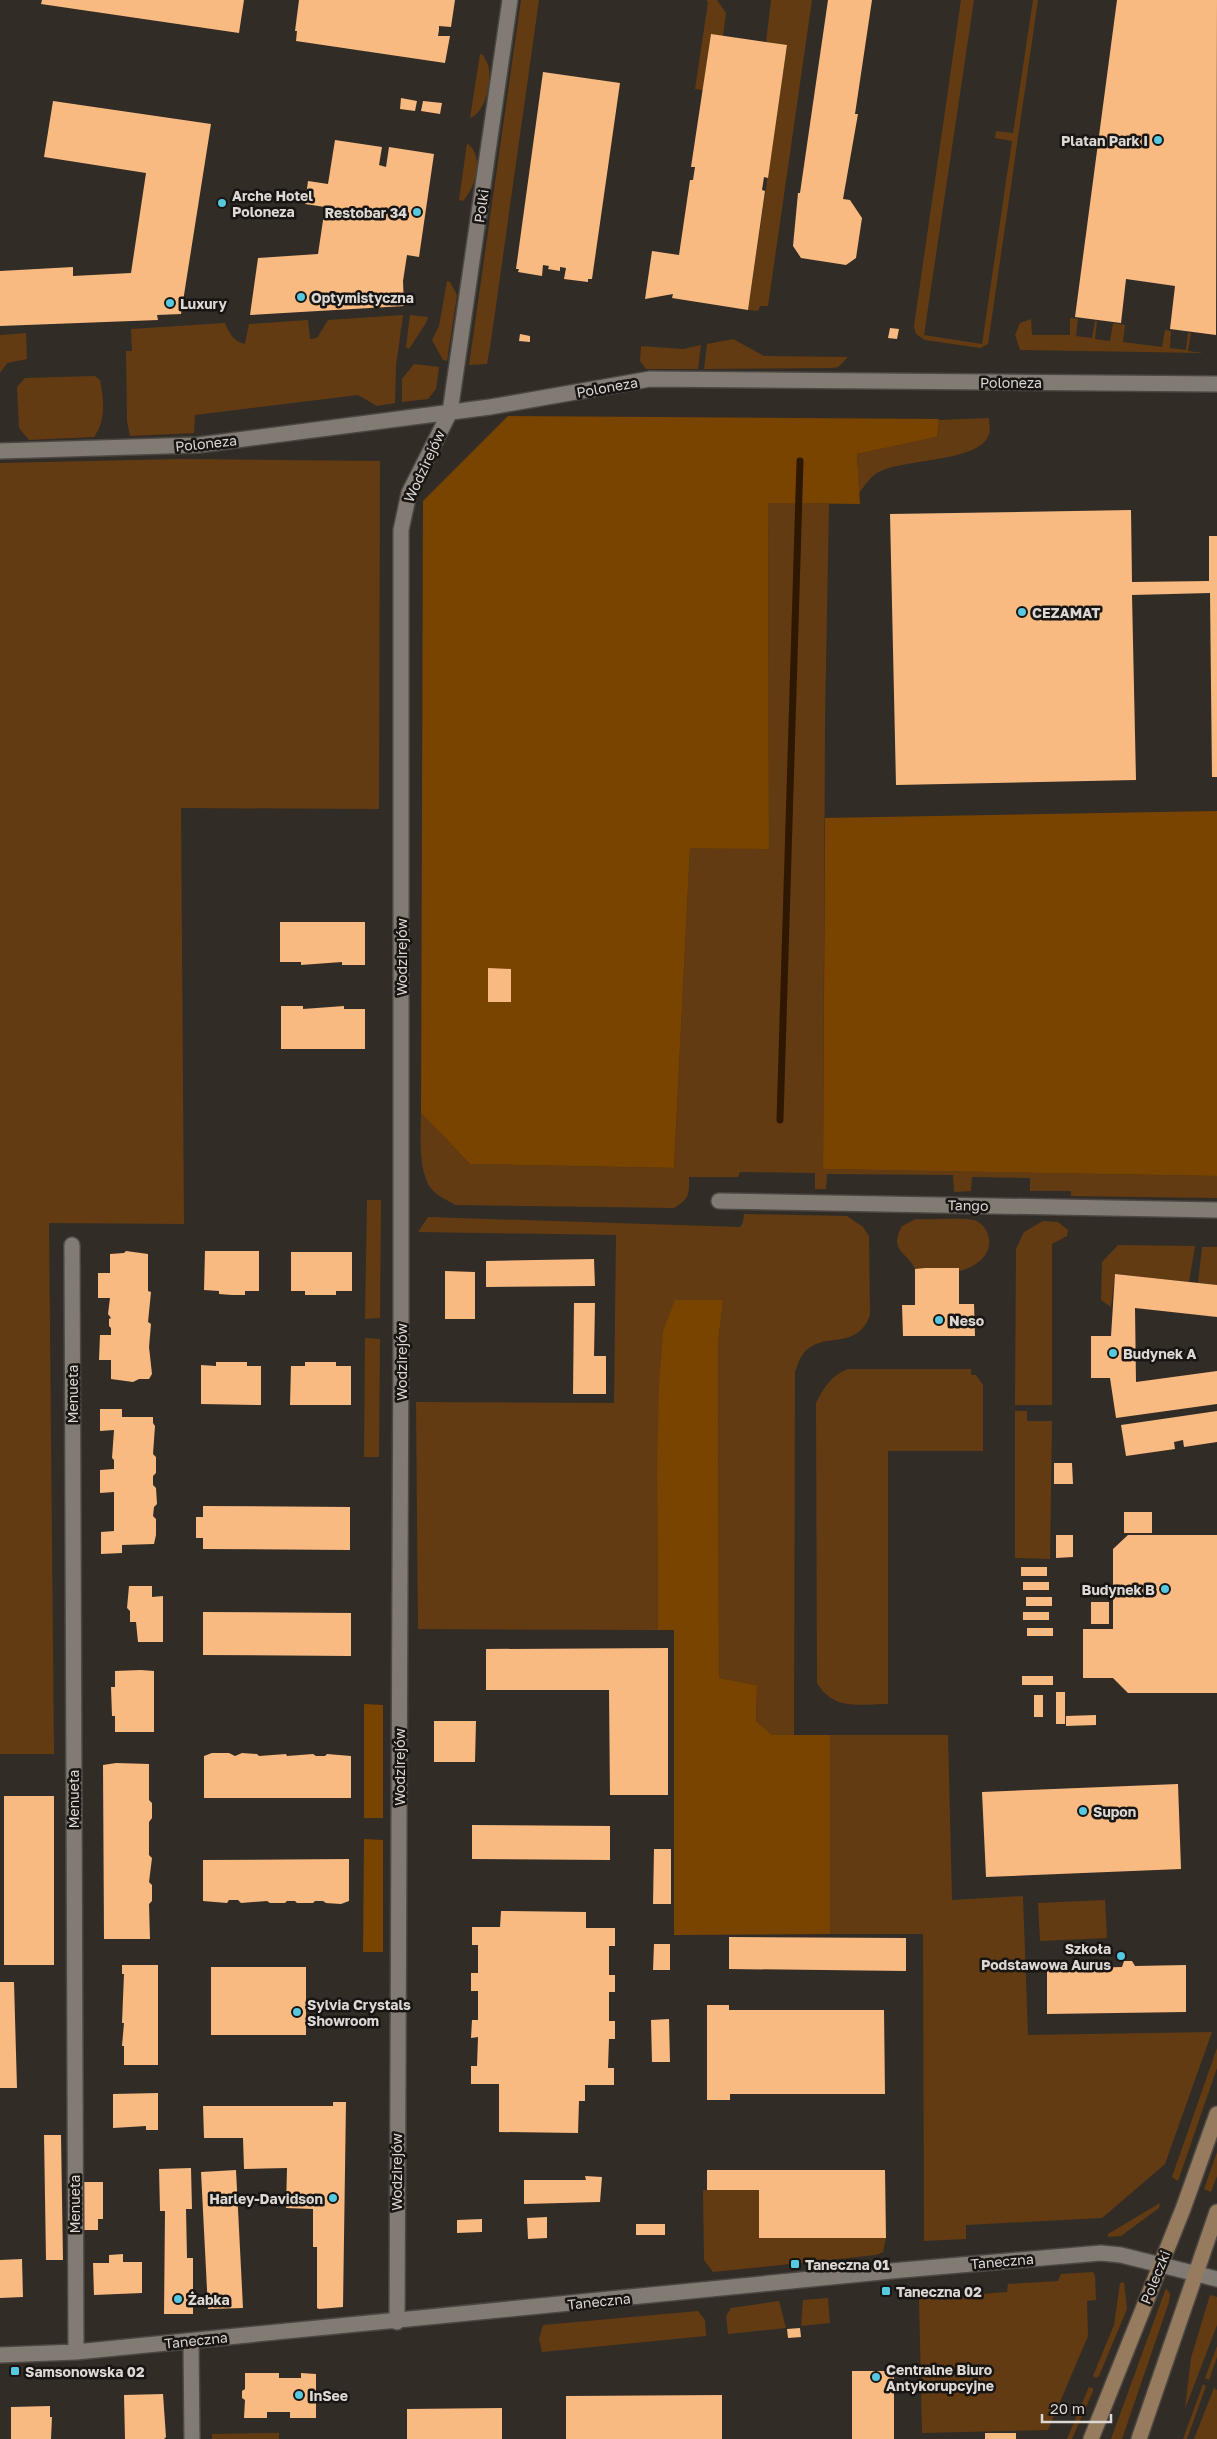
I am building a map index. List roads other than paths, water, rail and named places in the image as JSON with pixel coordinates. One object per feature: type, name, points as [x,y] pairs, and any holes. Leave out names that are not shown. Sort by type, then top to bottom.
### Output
[{"type":"main road","name":"Poleczki","points":[[1091,2439],[1183,2209],[1217,2114]]},
{"type":"main road","points":[[1139,2439],[1217,2212]]},
{"type":"street","name":"Polki","points":[[450,412],[510,0]]},
{"type":"street","name":"Poloneza","points":[[0,451],[198,445],[450,412],[650,379],[1217,384]]},
{"type":"street","name":"Wodzirejów","points":[[396,2322],[402,1329],[401,530],[409,493],[450,412]]},
{"type":"street","name":"Tango","points":[[719,1201],[1217,1210]]},
{"type":"street","name":"Menueta","points":[[72,1245],[76,2352]]},
{"type":"street","name":"Taneczna","points":[[0,2355],[76,2352],[396,2322],[902,2270],[1102,2253],[1121,2255],[1196,2273]]},
{"type":"street","points":[[1196,2273],[1217,2279]]},
{"type":"street","points":[[191,2341],[192,2439]]},
{"type":"waterway","points":[[780,1120],[800,461]]},
{"type":"place","name":"Platan Park I","points":[[1158,140]]},
{"type":"place","name":"Arche Hotel Poloneza","points":[[222,203]]},
{"type":"place","name":"Restobar 34","points":[[417,212]]},
{"type":"place","name":"Optymistyczna","points":[[301,297]]},
{"type":"place","name":"Luxury","points":[[170,303]]},
{"type":"place","name":"CEZAMAT","points":[[1022,612]]},
{"type":"place","name":"Neso","points":[[939,1320]]},
{"type":"place","name":"Budynek A","points":[[1113,1353]]},
{"type":"place","name":"Budynek B","points":[[1165,1589]]},
{"type":"place","name":"Supon","points":[[1083,1811]]},
{"type":"place","name":"Szkoła Podstawowa Aurus","points":[[1121,1956]]},
{"type":"place","name":"Sylvia Crystals Showroom","points":[[297,2012]]},
{"type":"place","name":"Harley-Davidson","points":[[333,2198]]},
{"type":"place","name":"Taneczna 01","points":[[795,2264]]},
{"type":"place","name":"Taneczna 02","points":[[886,2291]]},
{"type":"place","name":"Żabka","points":[[178,2299]]},
{"type":"place","name":"Samsonowska 02","points":[[15,2371]]},
{"type":"place","name":"Centralne Biuro Antykorupcyjne","points":[[876,2377]]},
{"type":"place","name":"InSee","points":[[299,2395]]}]
